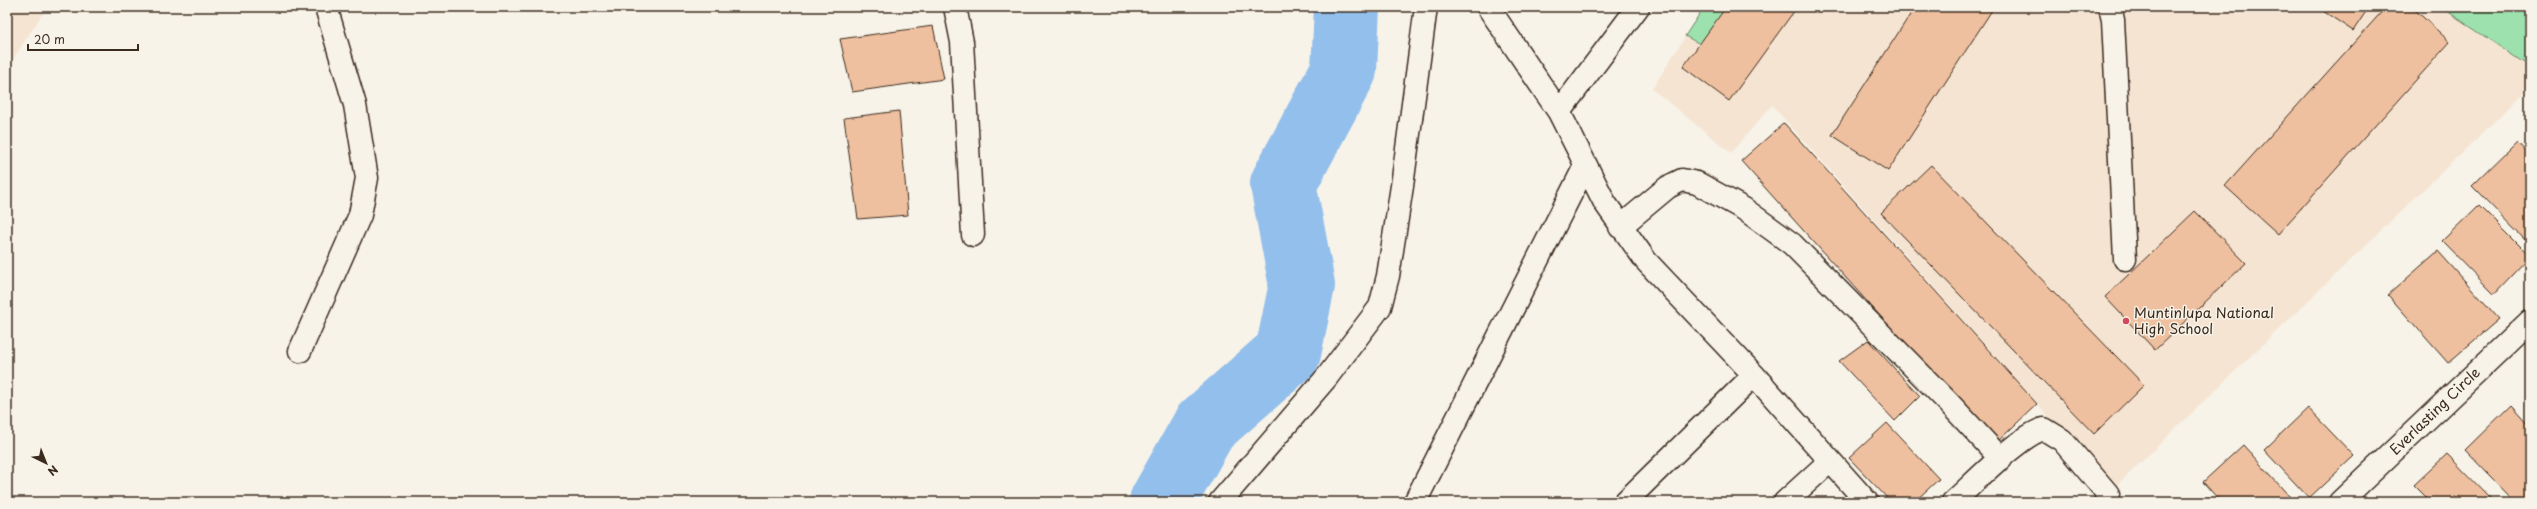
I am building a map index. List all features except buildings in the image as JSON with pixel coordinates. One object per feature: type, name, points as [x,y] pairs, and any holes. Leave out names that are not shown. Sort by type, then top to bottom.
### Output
[{"type":"street","points":[[300,351],[360,215],[367,178],[356,105],[326,7]]},
{"type":"street","points":[[955,7],[962,42],[973,235]]},
{"type":"street","points":[[1220,502],[1327,377],[1380,307],[1388,276],[1402,186],[1426,7]]},
{"type":"street","points":[[1488,7],[1560,112],[1585,166],[1620,227],[1646,261],[1754,375],[1867,502]]},
{"type":"street","points":[[1560,112],[1638,7]]},
{"type":"street","points":[[2110,7],[2113,20],[2125,259]]},
{"type":"street","points":[[1415,502],[1585,166]]},
{"type":"street","points":[[1620,227],[1668,187],[1682,180],[1697,183],[1744,209],[1792,244],[1948,402],[2001,459]]},
{"type":"street","name":"Everlasting Circle","points":[[2340,502],[2530,320]]},
{"type":"street","points":[[1625,502],[1754,375]]},
{"type":"street","points":[[1953,502],[2001,459],[2036,431],[2044,429],[2062,440],[2108,494]]},
{"type":"street","points":[[1785,502],[1830,461]]},
{"type":"shaded area","points":[[7,7],[47,7],[7,68]]},
{"type":"shaded area","name":"Muntinlupa National High School","points":[[1704,7],[2530,7],[2530,87],[2113,489],[1772,105],[1731,153],[1652,89]]},
{"type":"green space","points":[[1704,7],[1744,7],[1713,51],[1685,36]]},
{"type":"green space","points":[[2441,7],[2530,7],[2530,67]]},
{"type":"waterway","points":[[1162,502],[1205,426],[1288,353],[1302,285],[1283,184],[1344,70],[1347,7]]},
{"type":"place","name":"Muntinlupa National High School","points":[[2126,321]]}]
